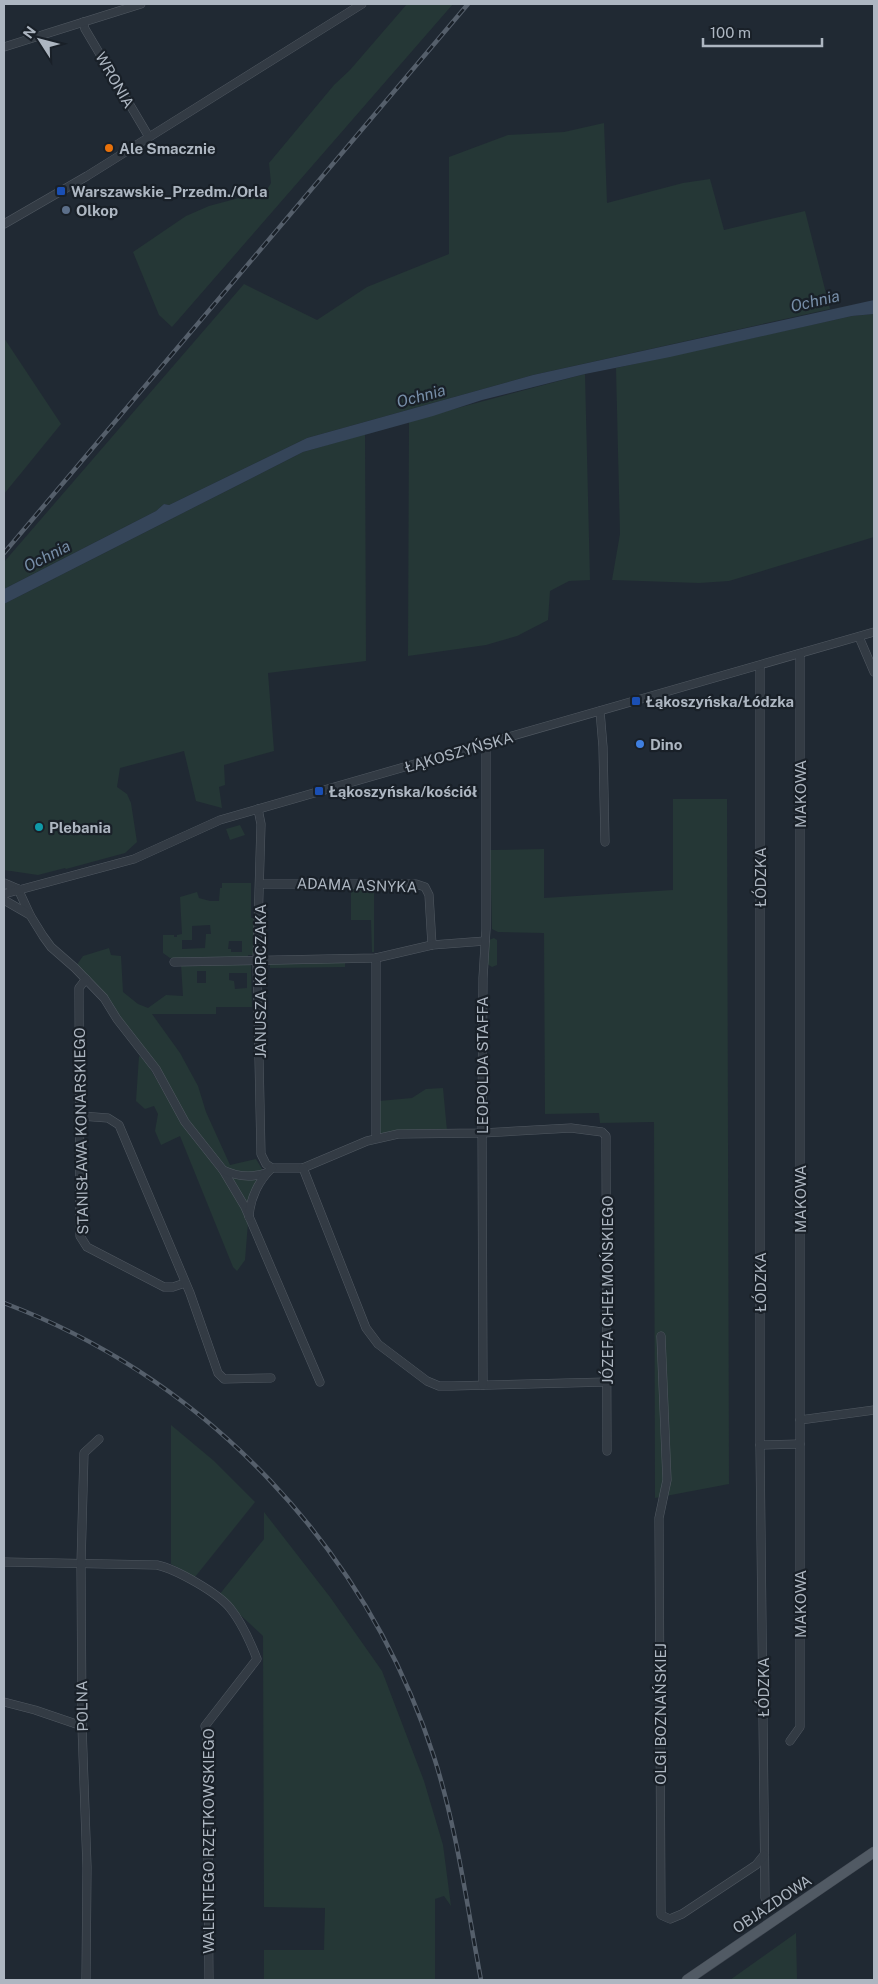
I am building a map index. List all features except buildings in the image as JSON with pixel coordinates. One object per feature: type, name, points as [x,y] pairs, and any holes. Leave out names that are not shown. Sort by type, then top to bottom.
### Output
[{"type":"main road","name":"OBJAZDOWA","points":[[687,1980],[874,1852]]},
{"type":"street","points":[[4,47],[141,4]]},
{"type":"street","points":[[5,221],[87,176],[362,4]]},
{"type":"street","name":"WRONIA","points":[[83,22],[149,137]]},
{"type":"street","name":"ŁĄKOSZYŃSKA","points":[[4,894],[134,859],[220,820],[874,632]]},
{"type":"street","points":[[859,637],[874,672]]},
{"type":"street","name":"MAKOWA","points":[[790,1741],[800,1727],[800,654]]},
{"type":"street","name":"ŁÓDZKA","points":[[760,666],[760,1445],[765,1898]]},
{"type":"street","points":[[600,711],[603,747],[605,842]]},
{"type":"street","name":"LEOPOLDA STAFFA","points":[[483,1386],[482,1134],[483,978],[486,929],[486,744]]},
{"type":"street","name":"JANUSZA KORCZAKA","points":[[258,809],[261,824],[257,961],[261,1154],[269,1170]]},
{"type":"street","points":[[4,883],[18,889],[30,915],[51,947],[104,998],[117,1020],[156,1069],[185,1122],[223,1170],[245,1208],[320,1382]]},
{"type":"street","name":"ADAMA ASNYKA","points":[[260,884],[407,884],[425,887],[429,894],[432,945]]},
{"type":"street","points":[[18,889],[15,898],[19,909]]},
{"type":"street","points":[[4,900],[30,915]]},
{"type":"street","points":[[174,962],[376,958],[432,945],[485,941]]},
{"type":"street","points":[[376,958],[376,1138]]},
{"type":"street","name":"STANISŁAWA KONARSKIEGO","points":[[86,979],[79,988],[80,1236],[87,1247],[164,1287],[173,1287],[185,1283]]},
{"type":"street","points":[[81,1116],[108,1118],[119,1124],[185,1283],[218,1374],[224,1379],[271,1378]]},
{"type":"street","name":"JÓZEFA CHEŁMOŃSKIEGO","points":[[482,1134],[571,1128],[602,1132],[606,1136],[607,1450]]},
{"type":"street","points":[[223,1170],[241,1176],[255,1177],[269,1170],[303,1168],[376,1138],[398,1134],[482,1134]]},
{"type":"street","points":[[303,1168],[366,1328],[378,1344],[434,1385],[483,1386],[607,1382]]},
{"type":"street","points":[[249,1219],[253,1195],[269,1170]]},
{"type":"street","name":"OLGI BOZNAŃSKIEJ","points":[[661,1336],[666,1464],[666,1492],[659,1518],[661,1915],[670,1918],[682,1914],[756,1865],[764,1856]]},
{"type":"street","points":[[800,1420],[874,1410]]},
{"type":"street","name":"POLNA","points":[[86,1980],[87,1867],[82,1726],[81,1564],[84,1453],[99,1438]]},
{"type":"street","points":[[760,1445],[800,1444]]},
{"type":"street","points":[[4,1562],[81,1564]]},
{"type":"street","name":"WALENTEGO RZĘTKOWSKIEGO","points":[[81,1564],[157,1565],[175,1571],[198,1584],[230,1607],[250,1639],[257,1659],[205,1726],[207,1735],[209,1980]]},
{"type":"street","points":[[4,1702],[82,1726]]},
{"type":"shaded area","points":[[407,4],[453,4],[172,327],[159,315],[133,252],[186,216],[209,206],[250,195],[262,198],[271,183],[269,163],[334,85],[350,70]]},
{"type":"shaded area","points":[[604,123],[607,203],[683,183],[710,179],[724,230],[805,211],[830,309],[533,375],[307,438],[169,505],[164,504],[156,511],[4,589],[4,562],[244,284],[317,320],[367,287],[449,254],[449,157],[508,135],[564,132]]},
{"type":"shaded area","points":[[874,314],[874,537],[729,581],[699,583],[612,580],[620,534],[616,368],[852,316]]},
{"type":"shaded area","points":[[4,338],[61,424],[4,494]]},
{"type":"shaded area","points":[[585,374],[590,580],[569,581],[550,591],[548,620],[517,636],[486,645],[408,656],[409,421]]},
{"type":"shaded area","points":[[365,434],[366,661],[268,673],[274,751],[224,765],[225,785],[219,787],[222,808],[196,801],[184,751],[120,768],[117,787],[127,794],[131,803],[137,842],[125,853],[38,875],[4,870],[4,604],[303,452]]},
{"type":"shaded area","points":[[673,799],[727,799],[729,1484],[655,1498],[654,1122],[600,1123],[599,1113],[545,1114],[544,933],[498,932],[492,929],[490,850],[544,849],[544,898],[673,890]]},
{"type":"shaded area","points":[[240,825],[245,835],[230,840],[226,829]]},
{"type":"shaded area","points":[[222,883],[251,883],[251,918],[255,918],[254,955],[248,955],[248,957],[170,958],[163,953],[163,935],[174,935],[174,937],[177,937],[177,935],[182,934],[180,897],[197,892],[199,898],[219,901],[220,888],[222,888]],"holes":[[[210,925],[211,934],[206,934],[205,948],[182,949],[182,940],[192,940],[192,926]],[[229,941],[242,941],[242,952],[231,952],[231,949],[228,949]]]},
{"type":"shaded area","points":[[374,888],[374,952],[372,952],[371,920],[351,920],[351,889]]},
{"type":"shaded area","points":[[494,938],[497,940],[497,965],[492,967],[487,964],[489,940]]},
{"type":"shaded area","points":[[109,948],[111,955],[121,956],[123,992],[138,1004],[148,1008],[166,995],[183,996],[181,964],[251,964],[252,1007],[216,1007],[216,1014],[152,1014],[180,1053],[198,1086],[206,1112],[230,1165],[256,1159],[264,1172],[247,1209],[197,1138],[158,1070],[76,966],[83,956]],"holes":[[[197,971],[206,971],[206,983],[197,983]],[[229,973],[247,973],[247,988],[235,989],[234,981],[229,980]]]},
{"type":"shaded area","points":[[345,962],[345,967],[270,968],[270,963]]},
{"type":"shaded area","points":[[139,1056],[145,1060],[182,1123],[221,1171],[245,1214],[248,1223],[245,1260],[237,1271],[233,1267],[180,1136],[161,1145],[155,1131],[158,1114],[154,1106],[145,1109],[136,1101]]},
{"type":"shaded area","points":[[443,1088],[447,1131],[378,1134],[379,1101],[412,1098],[426,1089]]},
{"type":"shaded area","points":[[171,1425],[214,1461],[255,1502],[195,1577],[171,1564]]},
{"type":"shaded area","points":[[264,1512],[330,1597],[382,1671],[424,1781],[443,1845],[451,1906],[444,1896],[435,1899],[435,1980],[264,1980],[264,1950],[324,1950],[325,1908],[264,1907],[263,1636],[219,1595],[264,1539]]},
{"type":"shaded area","points":[[796,1933],[797,1980],[730,1980]]},
{"type":"water","points":[[874,300],[874,314],[852,316],[585,374],[482,400],[433,416],[303,452],[4,604],[4,589],[156,511],[164,504],[169,505],[307,438],[533,375]]},
{"type":"railway","points":[[4,553],[468,4]]},
{"type":"railway","points":[[4,1303],[78,1336],[148,1377],[212,1426],[270,1481],[322,1542],[367,1609],[405,1681],[434,1757],[455,1840],[481,1980]]},
{"type":"place","name":"Ale Smacznie","points":[[109,148]]},
{"type":"place","name":"Warszawskie_Przedm./Orla","points":[[61,191]]},
{"type":"place","name":"Olkop","points":[[66,210]]},
{"type":"place","name":"Łąkoszyńska/Łódzka","points":[[636,701]]},
{"type":"place","name":"Dino","points":[[640,744]]},
{"type":"place","name":"Łąkoszyńska/kościół","points":[[319,791]]},
{"type":"place","name":"Plebania","points":[[39,827]]},
{"type":"water label","name":"Ochnia","points":[[815,301]]},
{"type":"water label","name":"Ochnia","points":[[421,396]]},
{"type":"water label","name":"Ochnia","points":[[47,556]]}]
